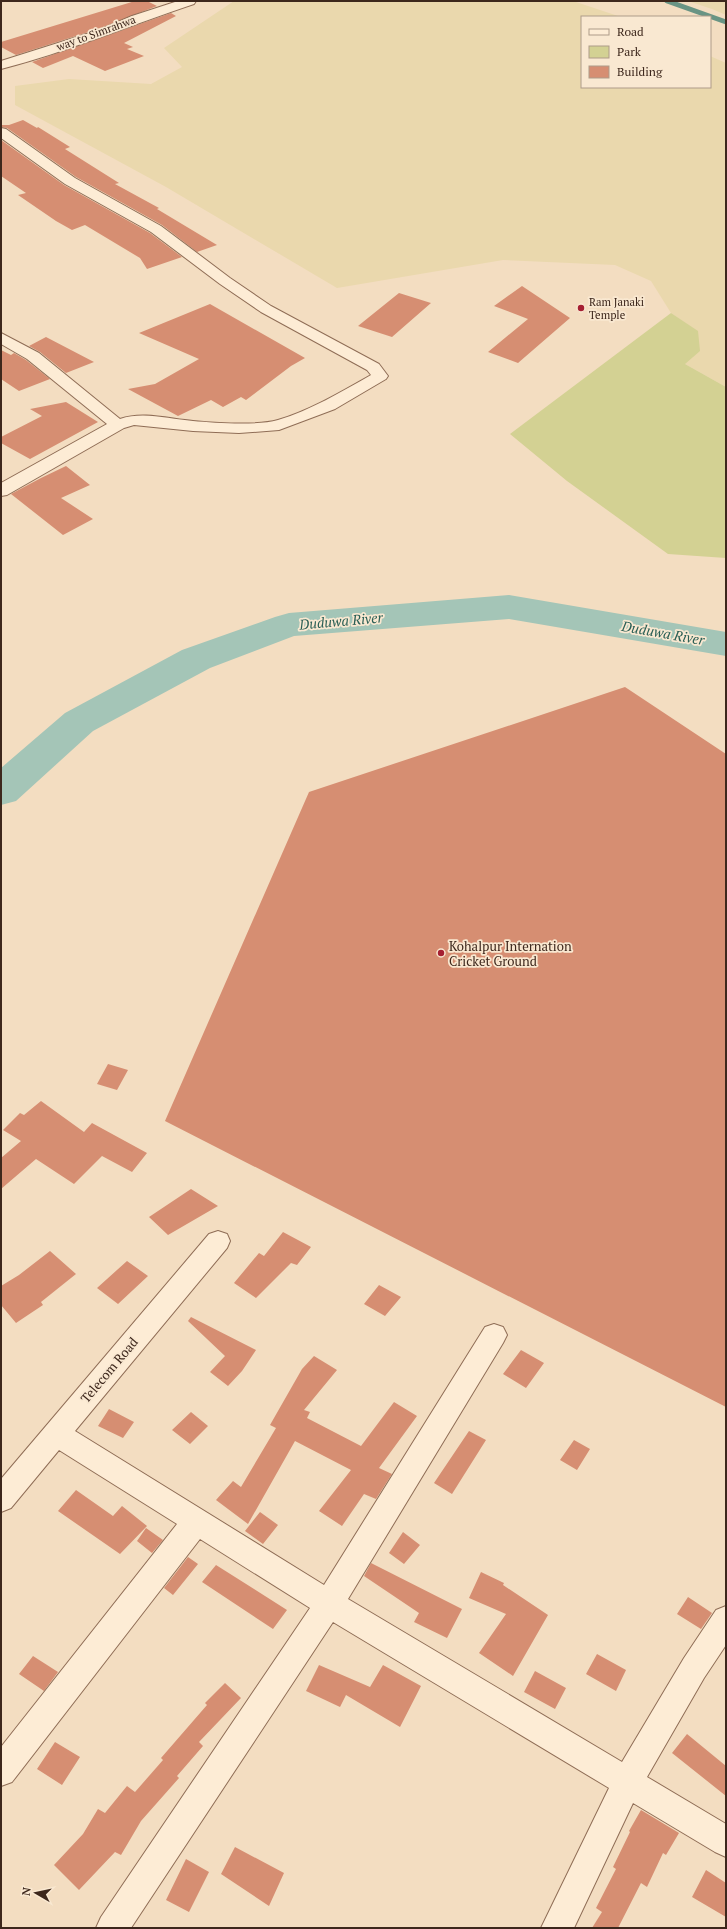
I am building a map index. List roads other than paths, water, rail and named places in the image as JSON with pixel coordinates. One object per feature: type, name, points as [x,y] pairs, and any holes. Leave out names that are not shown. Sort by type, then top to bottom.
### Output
[{"type":"street","name":"way to Simrahwa","points":[[1,65],[103,33],[136,19],[190,1]]},
{"type":"street","points":[[1,132],[70,181],[156,229],[190,253],[225,281],[266,309],[373,367],[380,376],[330,406],[279,425],[239,428],[133,420],[118,425],[1,491]]},
{"type":"street","points":[[1,338],[33,356],[118,425]]},
{"type":"street","name":"Telecom Road","points":[[1,1499],[218,1241]]},
{"type":"street","points":[[112,1928],[329,1604],[494,1335]]},
{"type":"street","points":[[56,1434],[329,1604],[726,1841]]},
{"type":"street","points":[[1,1771],[196,1522]]},
{"type":"street","points":[[557,1928],[628,1782],[694,1668],[726,1620]]},
{"type":"waterway","points":[[667,1],[709,16]]},
{"type":"waterway","points":[[711,17],[726,22]]},
{"type":"waterway","name":"Duduwa River","points":[[1,791],[79,722],[196,659],[289,625],[509,607],[726,644]]},
{"type":"place","name":"Ram Janaki Temple","points":[[581,308]]},
{"type":"place","name":"Kohalpur Internation Cricket Ground","points":[[441,953]]}]
